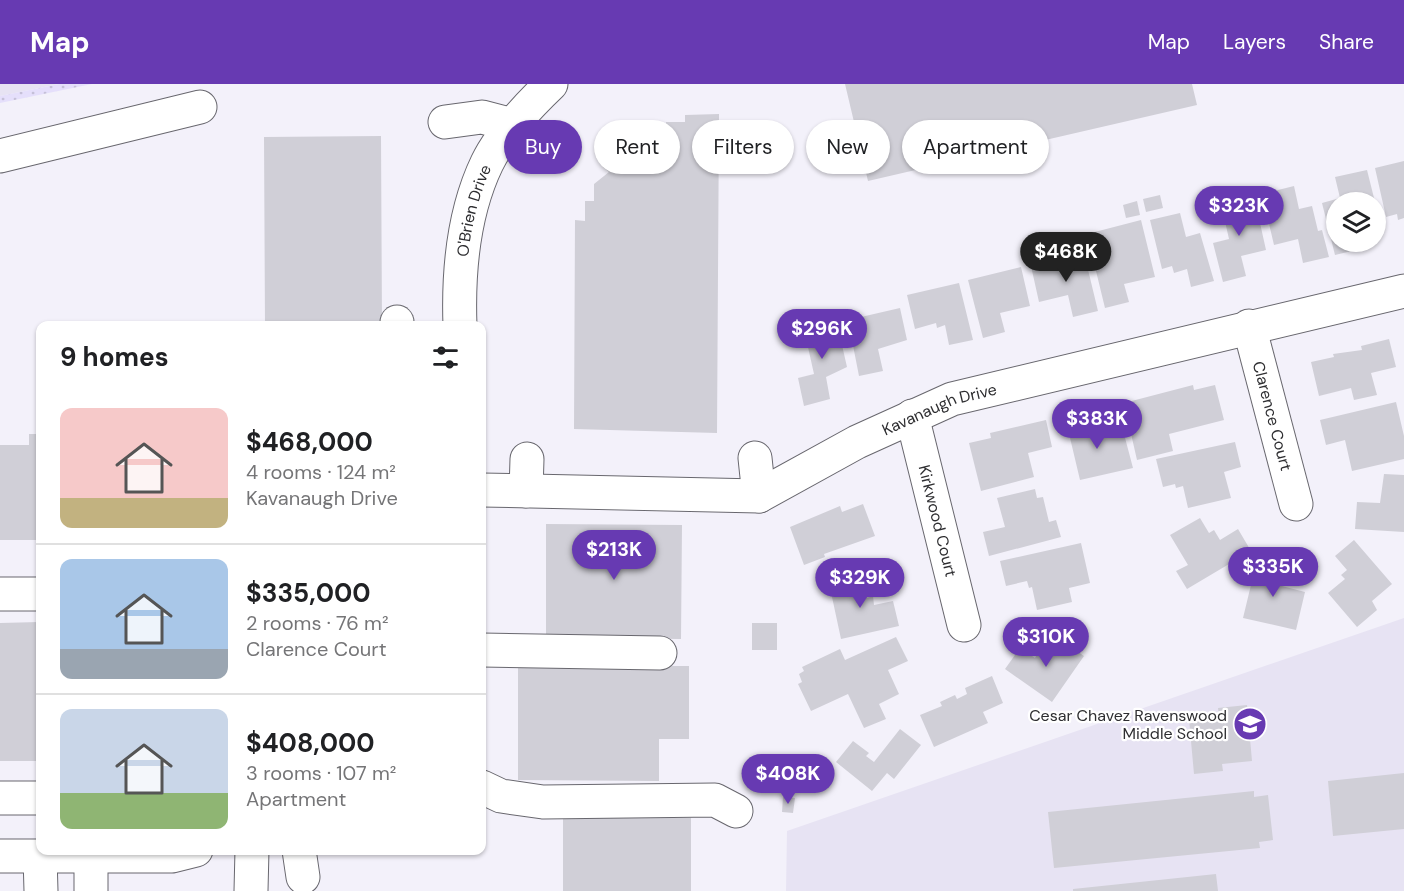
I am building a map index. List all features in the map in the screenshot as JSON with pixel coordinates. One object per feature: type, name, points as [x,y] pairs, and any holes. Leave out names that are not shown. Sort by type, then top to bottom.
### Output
[{"type":"street","name":"O'Brien Drive","points":[[518,120],[551,84]]},
{"type":"street","points":[[0,156],[200,106]]},
{"type":"street","points":[[445,122],[482,117],[504,123]]},
{"type":"street","name":"O'Brien Drive","points":[[460,321],[464,242],[471,205],[488,161],[504,138]]},
{"type":"street","name":"Kavanaugh Drive","points":[[759,496],[857,442],[952,399],[1249,326],[1404,291]]},
{"type":"street","name":"Clarence Court","points":[[1249,326],[1296,504]]},
{"type":"street","name":"Kirkwood Court","points":[[912,417],[964,625]]},
{"type":"street","points":[[486,489],[527,475],[759,496],[755,458]]},
{"type":"street","points":[[0,594],[36,594]]},
{"type":"street","points":[[486,650],[660,653]]},
{"type":"street","points":[[486,789],[501,796],[543,802],[715,800],[736,811]]},
{"type":"street","points":[[0,798],[36,798]]},
{"type":"street","points":[[0,856],[36,854]]},
{"type":"street","points":[[40,891],[46,855]]},
{"type":"street","points":[[68,855],[113,855]]},
{"type":"street","points":[[251,891],[252,855]]},
{"type":"street","points":[[91,856],[91,891]]},
{"type":"shaded area","points":[[0,84],[59,84],[0,96]]},
{"type":"shaded area","points":[[59,84],[92,84],[0,103],[0,96]]},
{"type":"shaded area","name":"Cesar Chavez Ravenswood Middle School","points":[[1404,618],[1404,891],[786,891],[787,831]]},
{"type":"building","points":[[845,84],[1192,84],[1197,105],[1049,139],[1049,120],[902,120],[902,173],[868,181],[866,174],[890,174],[890,120],[854,120]]},
{"type":"building","points":[[719,114],[719,120],[692,120],[692,174],[719,174],[717,433],[574,429],[575,220],[585,221],[585,201],[594,201],[594,184],[606,174],[680,174],[680,122],[685,122],[685,115]]},
{"type":"building","points":[[381,136],[382,321],[265,321],[264,137]]},
{"type":"building","points":[[1404,161],[1404,218],[1398,220],[1397,214],[1386,217],[1386,192],[1380,192],[1375,168]]},
{"type":"building","points":[[1367,170],[1372,192],[1339,192],[1335,177]]},
{"type":"building","points":[[1294,186],[1299,209],[1312,206],[1318,231],[1322,230],[1329,257],[1303,263],[1298,239],[1274,245],[1262,194]]},
{"type":"building","points":[[1160,195],[1163,208],[1146,212],[1143,199]]},
{"type":"building","points":[[1254,196],[1266,250],[1241,256],[1246,276],[1223,282],[1213,243],[1229,239],[1221,204]]},
{"type":"building","points":[[1137,201],[1140,215],[1126,218],[1123,205]]},
{"type":"building","points":[[1326,202],[1326,219],[1322,203]]},
{"type":"building","points":[[1180,213],[1186,237],[1200,233],[1214,281],[1191,287],[1187,269],[1174,273],[1172,266],[1162,269],[1150,220]]},
{"type":"building","points":[[1141,220],[1155,277],[1124,284],[1129,302],[1105,308],[1087,234]]},
{"type":"building","points":[[1084,253],[1098,311],[1073,317],[1068,295],[1039,302],[1031,266]]},
{"type":"building","points":[[1021,267],[1030,306],[1000,313],[1005,332],[983,338],[968,280]]},
{"type":"building","points":[[959,283],[973,340],[949,345],[945,325],[937,328],[936,323],[915,329],[907,295]]},
{"type":"building","points":[[900,308],[907,340],[878,349],[883,371],[859,376],[848,320]]},
{"type":"building","points":[[836,319],[847,367],[826,377],[830,399],[804,406],[798,378],[814,374],[803,325]]},
{"type":"building","points":[[1389,339],[1396,367],[1371,373],[1377,395],[1354,400],[1351,388],[1319,396],[1311,362],[1334,357],[1333,354],[1362,350],[1361,346]]},
{"type":"building","points":[[1193,385],[1194,390],[1215,385],[1224,420],[1169,434],[1173,451],[1137,460],[1124,403]]},
{"type":"building","points":[[1396,402],[1404,436],[1404,459],[1352,471],[1345,440],[1326,445],[1320,420]]},
{"type":"building","points":[[1089,415],[1095,437],[1107,434],[1108,438],[1124,434],[1133,468],[1080,480],[1066,421]]},
{"type":"building","points":[[1046,420],[1052,447],[1028,453],[1034,477],[981,491],[969,443],[991,438],[990,433]]},
{"type":"building","points":[[29,434],[36,434],[36,540],[0,540],[0,445],[29,445]]},
{"type":"building","points":[[1235,442],[1241,467],[1224,472],[1231,498],[1188,508],[1183,486],[1176,488],[1175,484],[1163,487],[1156,459]]},
{"type":"building","points":[[1384,474],[1404,475],[1404,532],[1355,529],[1357,502],[1380,503]]},
{"type":"building","points":[[1035,489],[1037,498],[1043,497],[1049,522],[1056,520],[1061,537],[989,556],[983,532],[1005,527],[997,498]]},
{"type":"building","points":[[863,504],[875,536],[824,554],[825,557],[804,565],[790,527],[840,506],[842,512]]},
{"type":"building","points":[[1200,518],[1209,533],[1214,530],[1220,540],[1238,529],[1251,551],[1187,589],[1176,571],[1188,565],[1170,535]]},
{"type":"building","points":[[546,524],[682,525],[681,639],[546,638]]},
{"type":"building","points":[[1354,540],[1392,584],[1372,601],[1377,610],[1357,627],[1328,593],[1345,579],[1341,575],[1347,570],[1335,556]]},
{"type":"building","points":[[1081,543],[1090,583],[1069,588],[1072,602],[1037,610],[1032,587],[1029,588],[1027,581],[1006,586],[1000,561]]},
{"type":"building","points":[[1257,560],[1283,565],[1278,585],[1305,592],[1296,630],[1243,618]]},
{"type":"building","points":[[863,576],[867,598],[873,596],[874,605],[893,601],[899,626],[841,639],[829,583]]},
{"type":"building","points":[[36,622],[36,761],[0,761],[0,623]]},
{"type":"building","points":[[752,623],[777,623],[777,650],[752,650]]},
{"type":"building","points":[[1055,636],[1084,656],[1052,702],[1005,669],[1020,648],[1035,658],[1039,651],[1043,653]]},
{"type":"building","points":[[896,637],[908,661],[888,670],[899,694],[879,704],[886,719],[864,728],[848,694],[811,711],[798,684],[802,682],[799,674],[804,671],[802,667],[840,649],[845,660]]},
{"type":"building","points":[[518,666],[689,666],[689,739],[659,739],[659,781],[518,780]]},
{"type":"building","points":[[992,676],[1003,703],[983,712],[988,723],[934,747],[920,715],[942,706],[940,702],[955,695],[957,699],[967,694],[965,688]]},
{"type":"building","points":[[1247,705],[1252,761],[1222,764],[1223,771],[1194,774],[1189,719],[1219,716],[1218,708]]},
{"type":"building","points":[[900,729],[921,745],[894,779],[887,773],[872,791],[836,762],[853,741],[869,753],[866,756],[874,762]]},
{"type":"building","points":[[1404,773],[1404,829],[1333,836],[1328,781]]},
{"type":"building","points":[[1254,791],[1254,797],[1268,795],[1273,840],[1259,842],[1260,848],[1054,868],[1048,812]]},
{"type":"building","points":[[783,797],[795,798],[793,813],[782,812]]},
{"type":"building","points":[[563,818],[691,818],[691,891],[563,891]]},
{"type":"building","points":[[1216,874],[1218,891],[1073,891],[1073,889]]},
{"type":"place","name":"Cesar Chavez Ravenswood Middle School","points":[[1250,724]]}]
